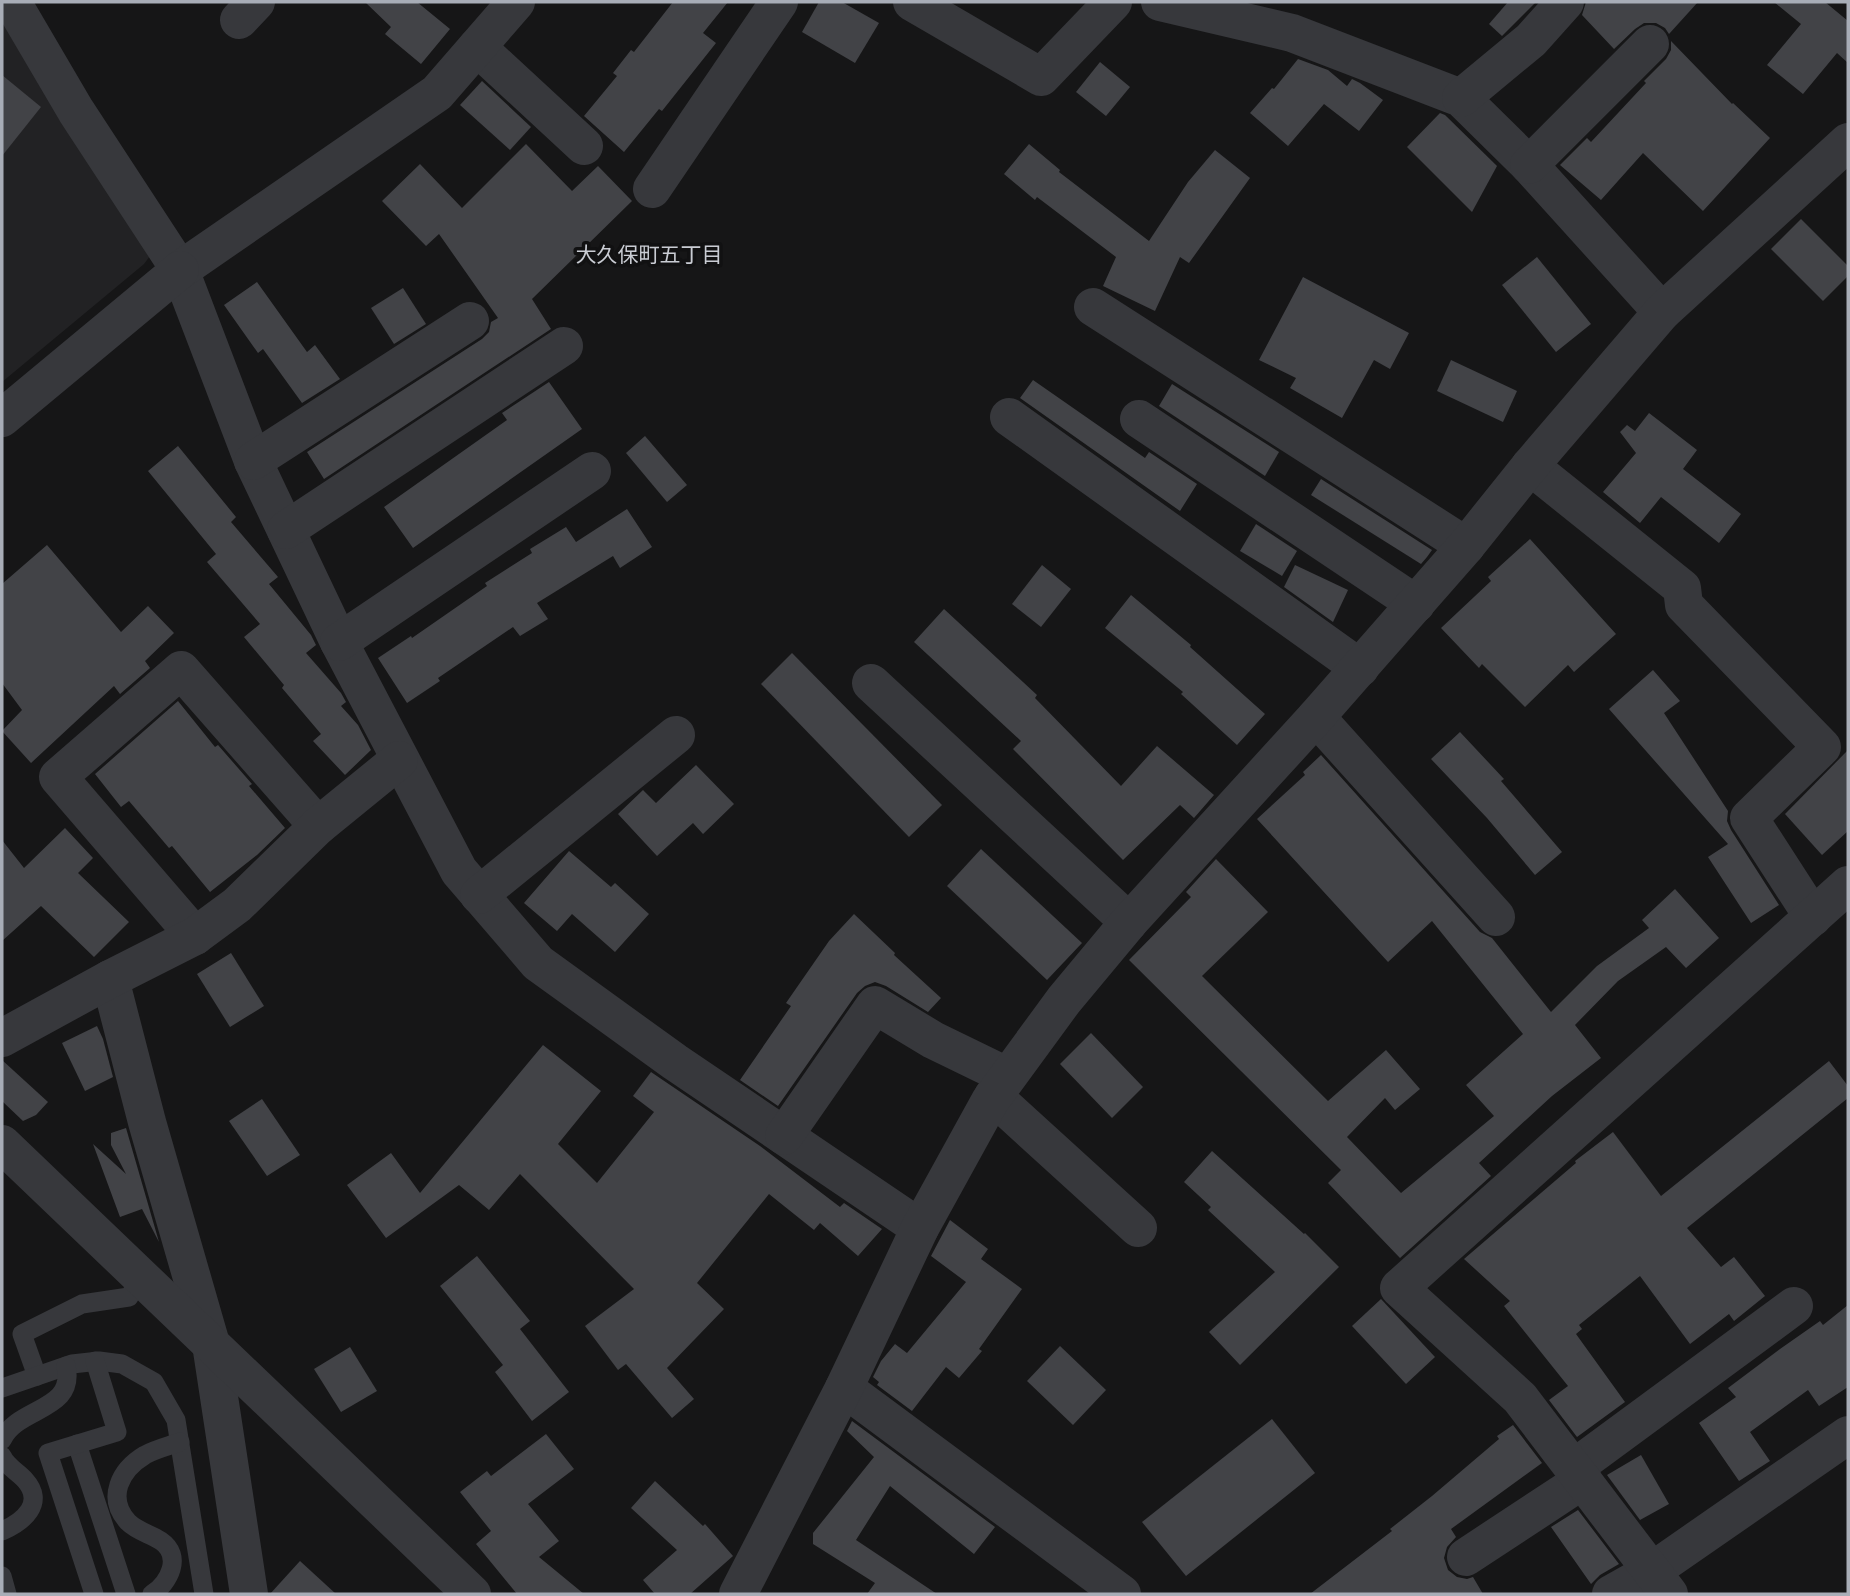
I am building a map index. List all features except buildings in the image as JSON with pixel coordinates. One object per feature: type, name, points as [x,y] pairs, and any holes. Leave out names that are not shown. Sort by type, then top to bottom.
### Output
[{"type":"street","points":[[12,2],[76,111],[180,270],[253,461],[339,642],[459,871],[538,963],[675,1062],[920,1228]]},
{"type":"street","points":[[652,189],[779,2]]},
{"type":"street","points":[[912,2],[1041,78],[1113,2]]},
{"type":"street","points":[[1160,2],[1292,33],[1461,98],[1529,165],[1662,312]]},
{"type":"street","points":[[1461,98],[1531,40],[1565,2]]},
{"type":"street","points":[[2,418],[180,270],[437,93],[492,18],[583,146]]},
{"type":"street","points":[[1529,165],[1650,44]]},
{"type":"street","points":[[738,1594],[844,1388],[920,1228],[1000,1086],[1064,1000],[1129,922],[1316,718],[1416,604],[1662,312],[1848,142]]},
{"type":"street","points":[[1093,307],[1466,546]]},
{"type":"street","points":[[253,461],[470,321]]},
{"type":"street","points":[[286,530],[564,346]]},
{"type":"street","points":[[1009,417],[1360,668]]},
{"type":"street","points":[[1139,419],[1416,604]]},
{"type":"street","points":[[1530,466],[1682,588],[1684,605],[1822,747],[1749,818],[1813,917]]},
{"type":"street","points":[[339,642],[592,471]]},
{"type":"street","points":[[195,936],[58,777],[181,670],[318,826]]},
{"type":"street","points":[[871,683],[1129,922]]},
{"type":"street","points":[[1316,718],[1496,917]]},
{"type":"street","points":[[479,895],[676,735]]},
{"type":"street","points":[[2,1038],[195,936],[237,905],[318,826],[399,760]]},
{"type":"street","points":[[1660,1583],[1520,1398],[1399,1288],[1848,885]]},
{"type":"street","points":[[110,979],[146,1122],[211,1344],[249,1594]]},
{"type":"street","points":[[784,1136],[875,1005],[933,1040],[1000,1086],[1138,1228]]},
{"type":"street","points":[[2,1144],[472,1594]]},
{"type":"street","points":[[1466,1557],[1579,1474],[1794,1306]]},
{"type":"street","points":[[844,1388],[1122,1594]]},
{"type":"street","points":[[1611,1594],[1660,1583],[1848,1435]]},
{"type":"lane","points":[[37,1376],[22,1334],[82,1304],[129,1297],[141,1278]]},
{"type":"lane","points":[[2,1388],[66,1366],[95,1361],[122,1364],[154,1382],[176,1420],[204,1594]]},
{"type":"lane","points":[[94,1594],[48,1453],[117,1432],[95,1361]]},
{"type":"lane","points":[[2,1440],[11,1425],[58,1399],[69,1379],[66,1366]]},
{"type":"lane","points":[[152,1594],[167,1581],[172,1560],[170,1551],[162,1542],[130,1524],[116,1502],[116,1491],[121,1479],[139,1460],[154,1451],[180,1442]]},
{"type":"lane","points":[[77,1444],[126,1594]]},
{"type":"lane","points":[[2,1455],[5,1463],[28,1483],[33,1500],[32,1509],[25,1517],[2,1531]]},
{"type":"lane","points":[[2,1576],[8,1594]]},
{"type":"shaded area","points":[[2,3],[153,252],[144,264],[2,382]]},
{"type":"district","name":"大久保町五丁目","points":[[649,254]]}]
